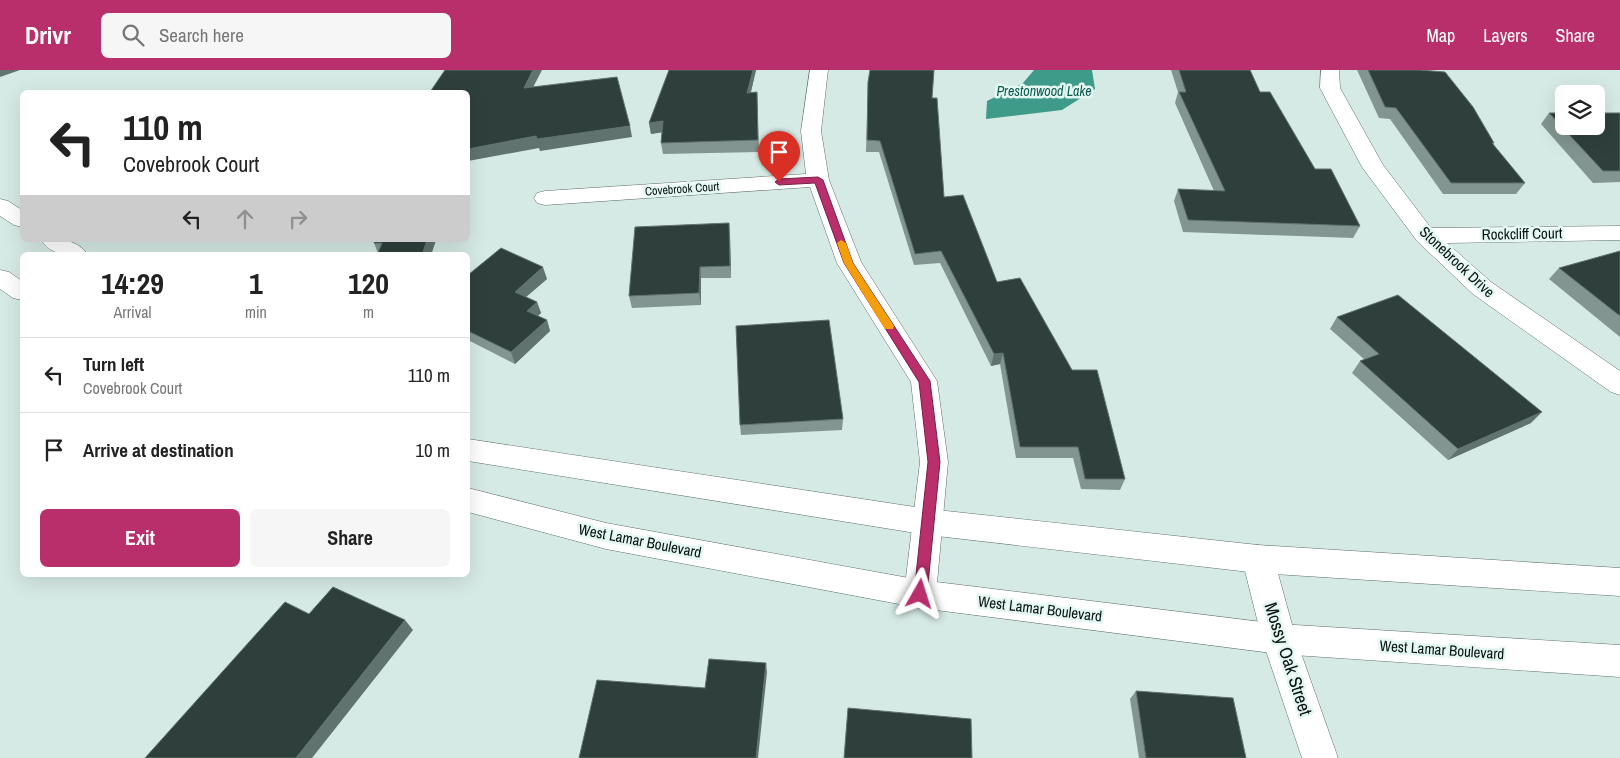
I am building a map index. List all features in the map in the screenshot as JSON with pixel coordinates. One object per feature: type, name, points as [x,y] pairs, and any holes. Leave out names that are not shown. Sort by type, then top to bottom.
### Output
[{"type":"street","points":[[819,70],[811,131],[818,180],[849,263],[924,381],[934,462],[920,594]]},
{"type":"street","name":"Stonebrook Drive","points":[[1330,70],[1330,88],[1373,167],[1425,236],[1482,288],[1620,384]]},
{"type":"street","name":"Covebrook Court","points":[[545,198],[818,180]]},
{"type":"street","points":[[0,206],[20,219]]},
{"type":"street","name":"Rockcliff Court","points":[[1425,236],[1620,233]]},
{"type":"street","points":[[56,242],[71,252]]},
{"type":"street","points":[[0,278],[20,291]]},
{"type":"street","points":[[470,450],[928,522],[1258,559],[1620,582]]},
{"type":"street","name":"West Lamar Boulevard","points":[[470,501],[606,536],[920,594],[1278,639],[1620,662]]},
{"type":"street","name":"Mossy Oak Street","points":[[1258,559],[1278,639],[1320,758]]},
{"type":"water","name":"Prestonwood Lake","points":[[1034,70],[1092,70],[1095,89],[1062,110],[986,119],[987,101],[1023,83]]},
{"type":"building","points":[[445,70],[533,70],[524,88],[617,77],[630,126],[537,139],[536,136],[470,149],[470,90],[431,90]]},
{"type":"building","points":[[669,70],[753,70],[747,93],[757,92],[758,140],[661,143],[663,121],[649,123]]},
{"type":"building","points":[[870,70],[934,70],[932,98],[937,98],[944,197],[963,195],[997,282],[1020,278],[1072,370],[1097,370],[1125,479],[1085,479],[1078,447],[1020,447],[1003,353],[994,354],[941,251],[915,254],[880,141],[867,140]]},
{"type":"building","points":[[1179,70],[1250,70],[1260,92],[1270,92],[1315,169],[1331,169],[1360,226],[1188,220],[1178,189],[1225,191],[1179,92],[1186,92]]},
{"type":"building","points":[[1368,70],[1445,72],[1473,107],[1494,143],[1492,143],[1525,183],[1451,183],[1396,108],[1385,107]]},
{"type":"building","points":[[1549,113],[1555,113],[1555,119]]},
{"type":"building","points":[[1605,113],[1620,113],[1620,171],[1603,171],[1569,135],[1605,135]]},
{"type":"building","points":[[729,223],[730,266],[700,267],[699,293],[629,296],[635,227]]},
{"type":"building","points":[[426,242],[423,252],[378,252],[382,243],[374,243]]},
{"type":"building","points":[[501,248],[543,267],[515,292],[537,302],[527,311],[547,320],[511,352],[470,332],[470,273]]},
{"type":"building","points":[[1620,251],[1620,316],[1559,268]]},
{"type":"building","points":[[1398,295],[1542,412],[1458,449],[1360,361],[1379,354],[1337,317]]},
{"type":"building","points":[[829,320],[843,419],[740,425],[736,326]]},
{"type":"building","points":[[333,587],[405,620],[296,758],[145,758],[285,602],[309,614]]},
{"type":"building","points":[[709,659],[766,663],[756,758],[579,758],[597,680],[705,688]]},
{"type":"building","points":[[1136,691],[1233,698],[1246,758],[1146,758]]},
{"type":"building","points":[[848,708],[971,719],[972,758],[844,758]]},
{"type":"slow traffic","points":[[841,243],[849,263],[889,326]]},
{"type":"route","points":[[779,182],[818,180],[849,263],[924,381],[934,462],[920,594]]}]
